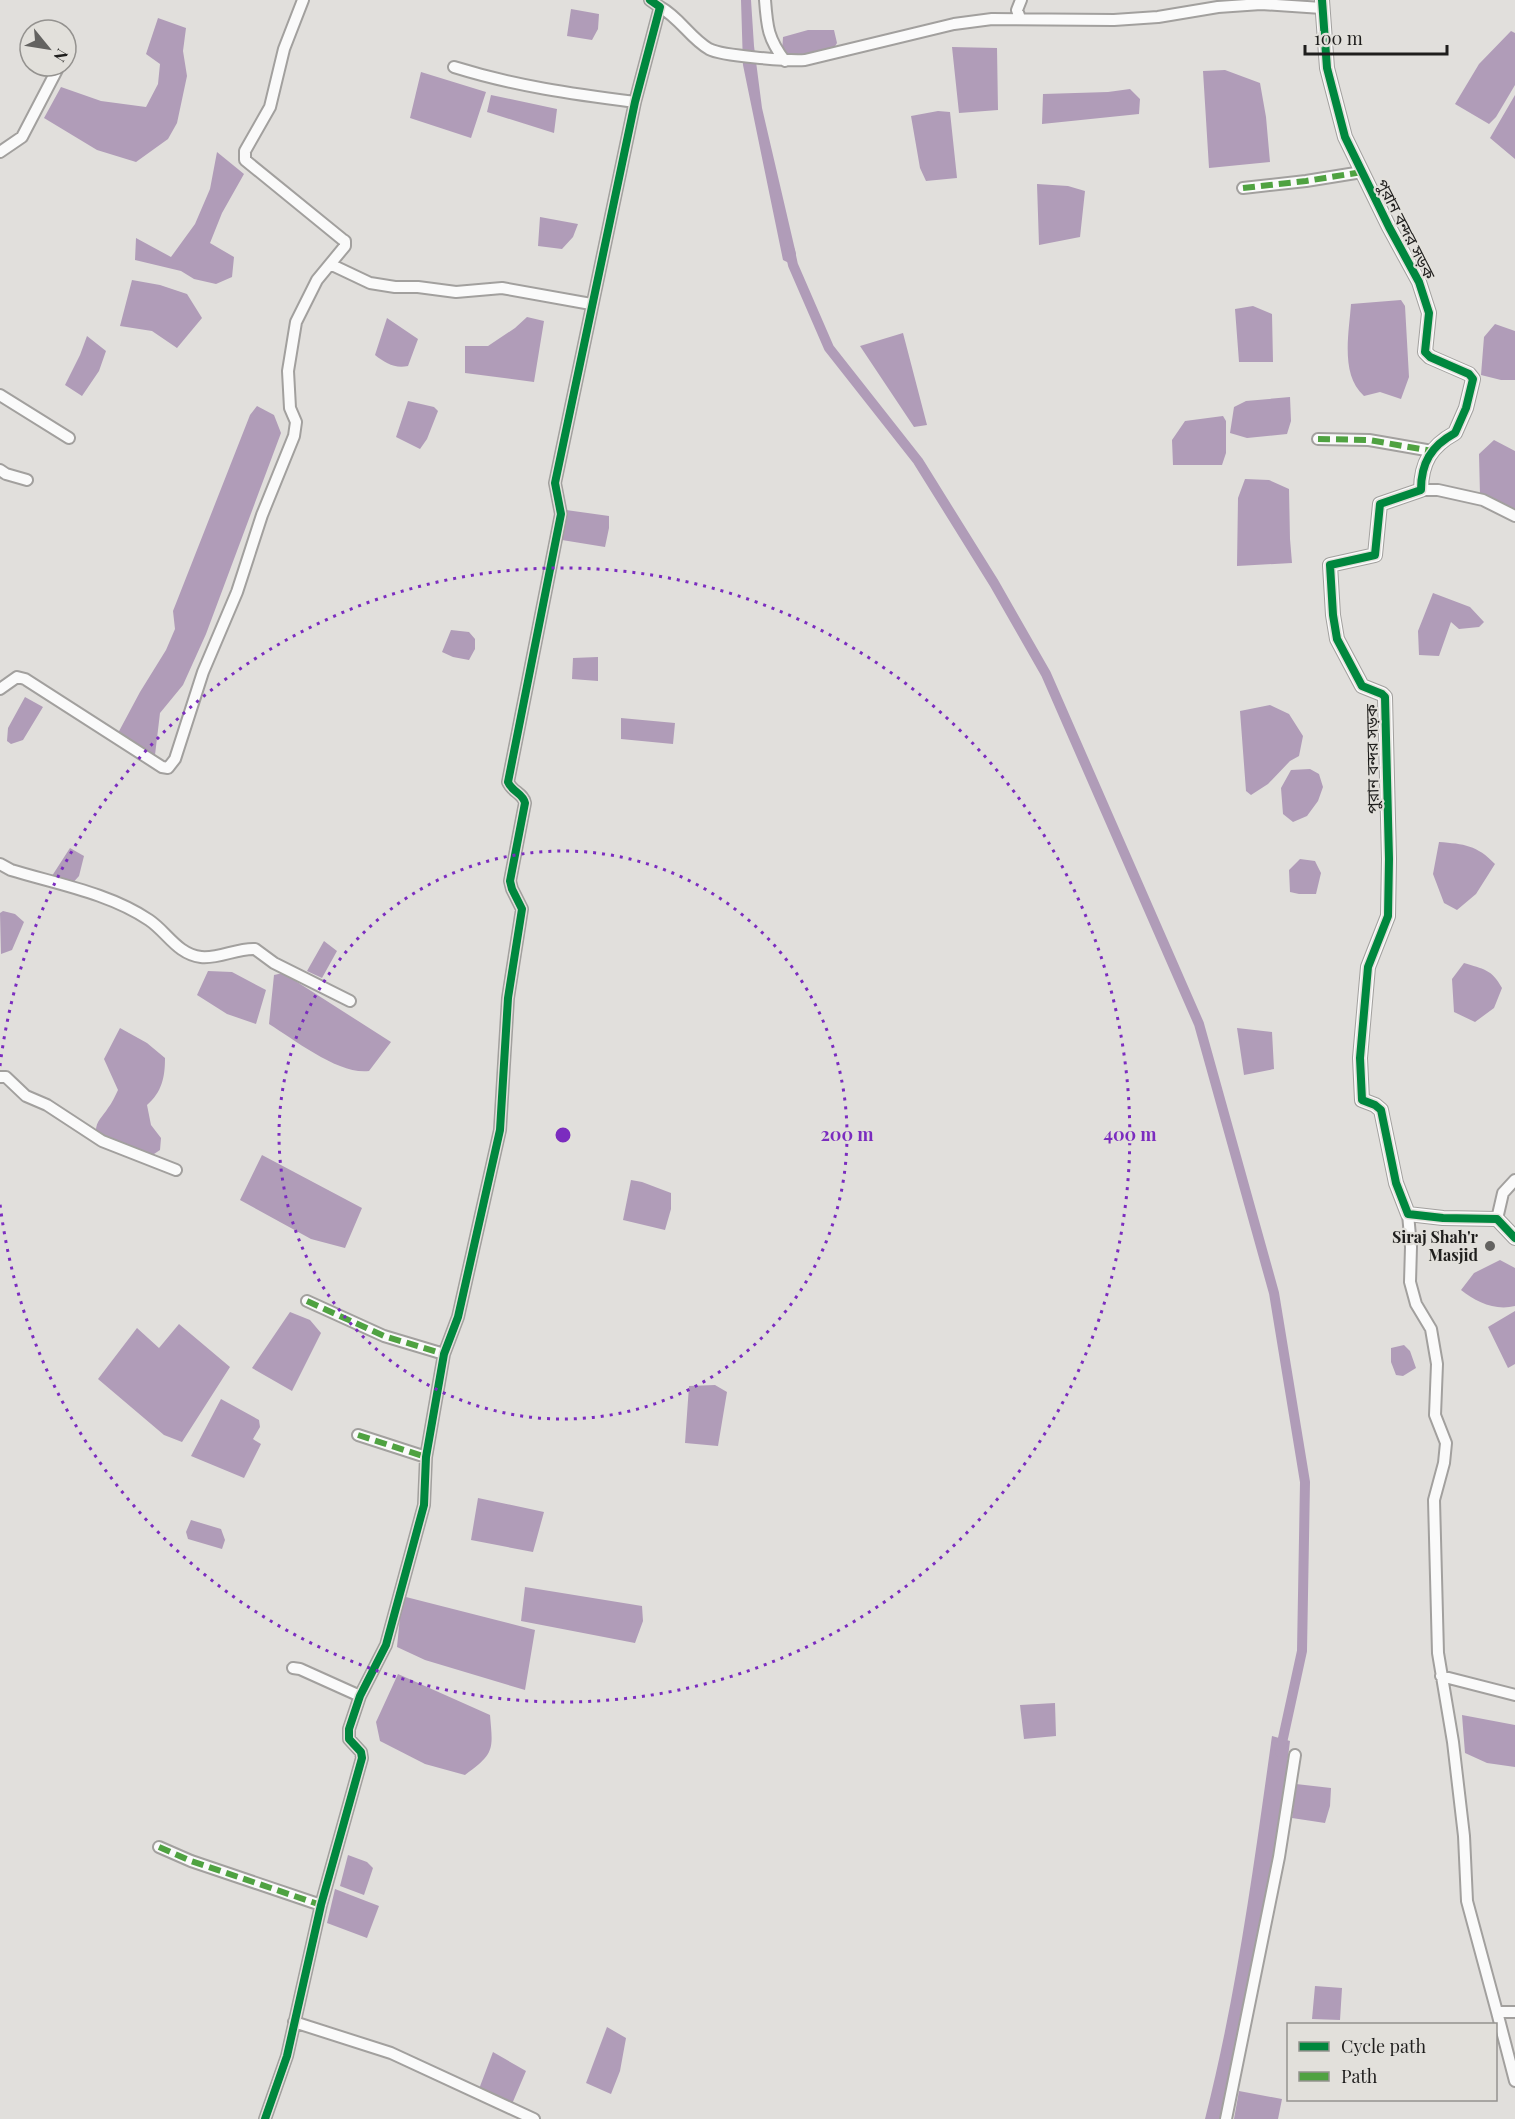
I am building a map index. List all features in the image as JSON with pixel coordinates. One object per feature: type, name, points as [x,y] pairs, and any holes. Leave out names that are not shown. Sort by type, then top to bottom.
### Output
[{"type":"street","points":[[0,689],[17,677],[26,679],[162,767],[168,768],[175,759],[203,672],[237,592],[262,515],[294,436],[296,422],[290,408],[288,371],[296,322],[317,280],[332,265],[345,246],[345,241],[245,160],[244,155],[270,107],[284,49],[303,0]]},
{"type":"street","points":[[650,0],[716,52],[786,61],[806,60],[954,24],[992,19],[1136,18],[1261,3],[1322,4]]},
{"type":"street","points":[[765,0],[770,37],[786,61]]},
{"type":"street","points":[[1020,18],[1017,10],[1021,0]]},
{"type":"street","name":"পুরান বন্দর সড়ক","points":[[1322,4],[1327,68],[1345,137],[1419,282],[1429,313],[1425,352],[1430,357],[1469,374],[1473,379],[1455,434],[1441,441],[1432,451]]},
{"type":"street","points":[[266,2119],[287,2056],[321,1905],[362,1758],[361,1752],[349,1739],[349,1729],[360,1696],[386,1645],[424,1505],[426,1457],[444,1354],[458,1317],[500,1130],[508,998],[522,909],[510,881],[525,803],[523,797],[511,789],[508,782],[561,514],[555,483],[635,102],[660,7]]},
{"type":"street","points":[[454,67],[498,80],[538,88],[635,102]]},
{"type":"street","points":[[0,152],[22,137],[53,78]]},
{"type":"street","points":[[1243,188],[1295,183],[1362,172]]},
{"type":"street","points":[[332,265],[370,283],[395,287],[418,287],[456,292],[502,288],[591,304]]},
{"type":"street","points":[[0,396],[69,438]]},
{"type":"street","points":[[1318,439],[1369,440],[1432,451],[1423,468],[1421,490],[1438,490],[1483,500],[1515,516]]},
{"type":"street","points":[[0,470],[27,480]]},
{"type":"street","name":"পুরান বন্দর সড়ক","points":[[1408,1214],[1396,1184],[1381,1110],[1362,1100],[1359,1058],[1368,967],[1388,916],[1389,859],[1384,698],[1382,694],[1362,686],[1337,639],[1330,568],[1332,564],[1375,555],[1380,504],[1421,490]]},
{"type":"street","points":[[0,864],[11,870],[130,908],[152,922],[187,953],[200,957],[212,957],[255,949],[274,963],[350,1001]]},
{"type":"street","points":[[0,1077],[6,1077],[27,1096],[47,1105],[102,1141],[176,1170]]},
{"type":"street","points":[[1497,1218],[1503,1192],[1515,1180]]},
{"type":"street","points":[[1515,1238],[1497,1218],[1443,1218],[1408,1214],[1411,1246],[1410,1282],[1416,1304],[1431,1329],[1437,1364],[1435,1415],[1446,1443],[1444,1463],[1434,1500],[1433,1517],[1437,1642],[1453,1742],[1464,1836],[1467,1901],[1515,2081]]},
{"type":"street","points":[[307,1301],[384,1336],[444,1354]]},
{"type":"street","points":[[358,1435],[426,1457]]},
{"type":"street","points":[[293,1668],[360,1696]]},
{"type":"street","points":[[1441,1676],[1515,1695]]},
{"type":"street","points":[[1226,2119],[1279,1857],[1295,1755]]},
{"type":"street","points":[[159,1847],[191,1861],[321,1905]]},
{"type":"street","points":[[1497,2012],[1515,2012]]},
{"type":"street","points":[[294,2022],[391,2053],[534,2119]]},
{"type":"shaded area","points":[[741,0],[751,0],[762,108],[796,254],[793,265],[783,260],[743,65]]},
{"type":"shaded area","points":[[571,9],[599,14],[598,29],[592,40],[567,36]]},
{"type":"shaded area","points":[[158,18],[186,28],[183,51],[187,76],[177,123],[168,139],[136,162],[97,150],[44,118],[61,87],[101,101],[146,107],[158,84],[160,64],[146,54]]},
{"type":"shaded area","points":[[808,30],[834,30],[837,43],[834,48],[798,60],[782,53],[783,37]]},
{"type":"shaded area","points":[[1511,31],[1515,33],[1515,85],[1496,117],[1489,124],[1455,104],[1479,64]]},
{"type":"shaded area","points":[[952,47],[997,48],[998,110],[959,113]]},
{"type":"shaded area","points":[[1225,70],[1260,83],[1270,162],[1209,168],[1203,71]]},
{"type":"shaded area","points":[[421,72],[486,92],[471,138],[410,118]]},
{"type":"shaded area","points":[[1130,89],[1140,99],[1139,114],[1042,124],[1043,94]]},
{"type":"shaded area","points":[[491,95],[557,109],[554,133],[487,112]]},
{"type":"shaded area","points":[[1515,95],[1515,159],[1490,138]]},
{"type":"shaded area","points":[[938,111],[950,112],[957,178],[926,181],[920,168],[911,116]]},
{"type":"shaded area","points":[[217,152],[244,174],[222,213],[210,243],[234,257],[232,277],[216,284],[194,279],[181,271],[135,260],[136,238],[171,257],[195,224],[210,189]]},
{"type":"shaded area","points":[[1037,184],[1068,186],[1085,191],[1080,237],[1039,245]]},
{"type":"shaded area","points":[[540,217],[578,224],[573,237],[562,249],[538,246]]},
{"type":"shaded area","points":[[132,280],[160,285],[187,294],[202,318],[177,348],[152,331],[120,326]]},
{"type":"shaded area","points":[[1401,300],[1405,306],[1409,377],[1401,399],[1380,392],[1364,396],[1356,387],[1349,365],[1348,340],[1351,304]]},
{"type":"shaded area","points":[[1253,306],[1272,314],[1273,362],[1239,362],[1235,309]]},
{"type":"shaded area","points":[[527,317],[544,321],[534,382],[465,373],[465,346],[488,346]]},
{"type":"shaded area","points":[[387,318],[418,339],[408,366],[390,365],[375,355]]},
{"type":"shaded area","points":[[1495,324],[1515,331],[1515,380],[1501,380],[1481,375],[1484,337]]},
{"type":"shaded area","points":[[903,333],[927,425],[914,427],[860,346]]},
{"type":"shaded area","points":[[87,336],[106,351],[99,371],[82,396],[65,385]]},
{"type":"shaded area","points":[[1290,397],[1291,421],[1287,434],[1247,438],[1230,433],[1234,407],[1246,401]]},
{"type":"shaded area","points":[[408,401],[434,407],[438,411],[427,439],[420,449],[396,437]]},
{"type":"shaded area","points":[[257,406],[274,415],[281,433],[206,634],[183,685],[160,713],[155,755],[117,735],[166,650],[175,629],[173,611],[250,415]]},
{"type":"shaded area","points":[[1223,416],[1226,421],[1226,453],[1222,465],[1173,465],[1172,440],[1185,421]]},
{"type":"shaded area","points":[[1494,440],[1515,451],[1515,512],[1480,495],[1479,454]]},
{"type":"shaded area","points":[[1245,479],[1269,480],[1289,489],[1292,563],[1237,566],[1238,498]]},
{"type":"shaded area","points":[[566,510],[609,516],[605,547],[562,540]]},
{"type":"shaded area","points":[[1433,593],[1470,607],[1484,622],[1479,627],[1459,629],[1451,622],[1439,656],[1419,655],[1418,631]]},
{"type":"shaded area","points":[[451,630],[469,632],[475,639],[475,649],[469,660],[442,652]]},
{"type":"shaded area","points":[[598,657],[598,681],[572,679],[573,658]]},
{"type":"shaded area","points":[[25,697],[43,707],[23,740],[11,744],[7,741],[8,728]]},
{"type":"shaded area","points":[[1270,705],[1289,714],[1303,736],[1299,756],[1290,761],[1268,784],[1251,795],[1246,791],[1240,711]]},
{"type":"shaded area","points":[[621,718],[675,723],[673,744],[621,739]]},
{"type":"shaded area","points":[[1310,769],[1319,774],[1323,787],[1318,801],[1307,816],[1293,822],[1283,814],[1281,788],[1291,770]]},
{"type":"shaded area","points":[[1439,842],[1476,849],[1495,864],[1476,894],[1457,910],[1444,903],[1433,874]]},
{"type":"shaded area","points":[[70,848],[84,856],[79,876],[70,886],[50,879]]},
{"type":"shaded area","points":[[1300,859],[1315,861],[1321,873],[1316,894],[1290,892],[1289,870]]},
{"type":"shaded area","points":[[3,911],[15,914],[24,922],[12,950],[1,954],[0,913]]},
{"type":"shaded area","points":[[324,941],[337,951],[322,978],[307,971]]},
{"type":"shaded area","points":[[1464,963],[1491,973],[1502,988],[1494,1008],[1475,1022],[1454,1012],[1452,979]]},
{"type":"shaded area","points":[[208,971],[232,972],[266,990],[256,1024],[227,1014],[197,995]]},
{"type":"shaded area","points":[[283,973],[391,1042],[369,1071],[344,1068],[331,1062],[269,1024],[274,975]]},
{"type":"shaded area","points":[[120,1028],[147,1043],[165,1058],[162,1084],[147,1105],[151,1125],[161,1138],[160,1150],[148,1158],[96,1134],[98,1123],[118,1090],[104,1059]]},
{"type":"shaded area","points":[[1237,1028],[1272,1032],[1274,1069],[1244,1075]]},
{"type":"shaded area","points":[[262,1155],[362,1208],[345,1248],[311,1239],[240,1200]]},
{"type":"shaded area","points":[[631,1180],[671,1193],[671,1209],[665,1230],[623,1220]]},
{"type":"shaded area","points":[[1500,1260],[1515,1268],[1515,1306],[1500,1307],[1486,1304],[1461,1290],[1474,1273]]},
{"type":"shaded area","points":[[1515,1311],[1515,1364],[1508,1368],[1488,1327]]},
{"type":"shaded area","points":[[290,1312],[310,1320],[321,1333],[292,1391],[252,1368]]},
{"type":"shaded area","points":[[179,1324],[230,1367],[182,1442],[164,1435],[98,1379],[137,1328],[159,1348]]},
{"type":"shaded area","points":[[1404,1345],[1410,1351],[1416,1368],[1403,1376],[1396,1375],[1391,1362],[1391,1348]]},
{"type":"shaded area","points":[[715,1385],[727,1392],[718,1446],[685,1443],[689,1386]]},
{"type":"shaded area","points":[[221,1399],[259,1420],[260,1427],[253,1439],[261,1444],[244,1478],[191,1456]]},
{"type":"shaded area","points":[[478,1498],[544,1512],[533,1552],[471,1540]]},
{"type":"shaded area","points":[[191,1520],[221,1529],[225,1540],[222,1549],[188,1539],[186,1532]]},
{"type":"shaded area","points":[[525,1587],[642,1606],[643,1621],[635,1643],[521,1621]]},
{"type":"shaded area","points":[[402,1596],[535,1630],[525,1690],[425,1660],[397,1647]]},
{"type":"shaded area","points":[[398,1674],[490,1715],[492,1736],[490,1750],[482,1761],[465,1775],[425,1764],[380,1741],[376,1722]]},
{"type":"shaded area","points":[[1055,1703],[1056,1736],[1024,1739],[1020,1705]]},
{"type":"shaded area","points":[[1462,1715],[1515,1725],[1515,1767],[1487,1763],[1465,1753]]},
{"type":"shaded area","points":[[1272,1736],[1290,1741],[1277,1846],[1221,2119],[1205,2119],[1236,1976]]},
{"type":"shaded area","points":[[1296,1784],[1331,1788],[1330,1806],[1325,1823],[1292,1818]]},
{"type":"shaded area","points":[[348,1855],[367,1862],[373,1868],[364,1895],[340,1886]]},
{"type":"shaded area","points":[[335,1889],[379,1906],[367,1938],[327,1923]]},
{"type":"shaded area","points":[[1315,1986],[1342,1988],[1340,2020],[1312,2019]]},
{"type":"shaded area","points":[[607,2027],[626,2038],[620,2071],[611,2094],[586,2083]]},
{"type":"shaded area","points":[[493,2052],[526,2071],[512,2104],[479,2089]]},
{"type":"shaded area","points":[[1239,2091],[1282,2099],[1278,2119],[1234,2119]]},
{"type":"waterway","points":[[790,251],[793,265],[829,348],[918,461],[994,583],[1046,674],[1199,1024],[1274,1293],[1305,1482],[1302,1651],[1280,1752]]},
{"type":"marked path","points":[[1243,188],[1362,172]]},
{"type":"marked path","points":[[1318,439],[1369,440],[1432,451]]},
{"type":"marked path","points":[[307,1301],[384,1336],[444,1354]]},
{"type":"marked path","points":[[358,1435],[426,1457]]},
{"type":"marked path","points":[[159,1847],[191,1861],[321,1905]]},
{"type":"cycle path","points":[[265,2119],[287,2056],[321,1905],[362,1758],[361,1752],[349,1739],[349,1729],[360,1696],[386,1645],[424,1505],[426,1457],[444,1354],[458,1317],[500,1130],[508,998],[522,909],[510,881],[525,803],[508,782],[561,514],[555,483],[635,102],[660,7],[650,0]]},
{"type":"cycle path","points":[[1322,0],[1327,68],[1345,137],[1419,282],[1429,313],[1425,352],[1430,357],[1469,374],[1473,379],[1466,408],[1455,433],[1434,450],[1425,464],[1421,490],[1380,504],[1375,555],[1330,565],[1337,639],[1362,686],[1385,697],[1388,916],[1368,967],[1360,1058],[1362,1100],[1381,1110],[1396,1183],[1408,1214],[1443,1218],[1497,1219],[1515,1238]]},
{"type":"place","name":"Siraj Shah'r Masjid","points":[[1490,1246]]}]
